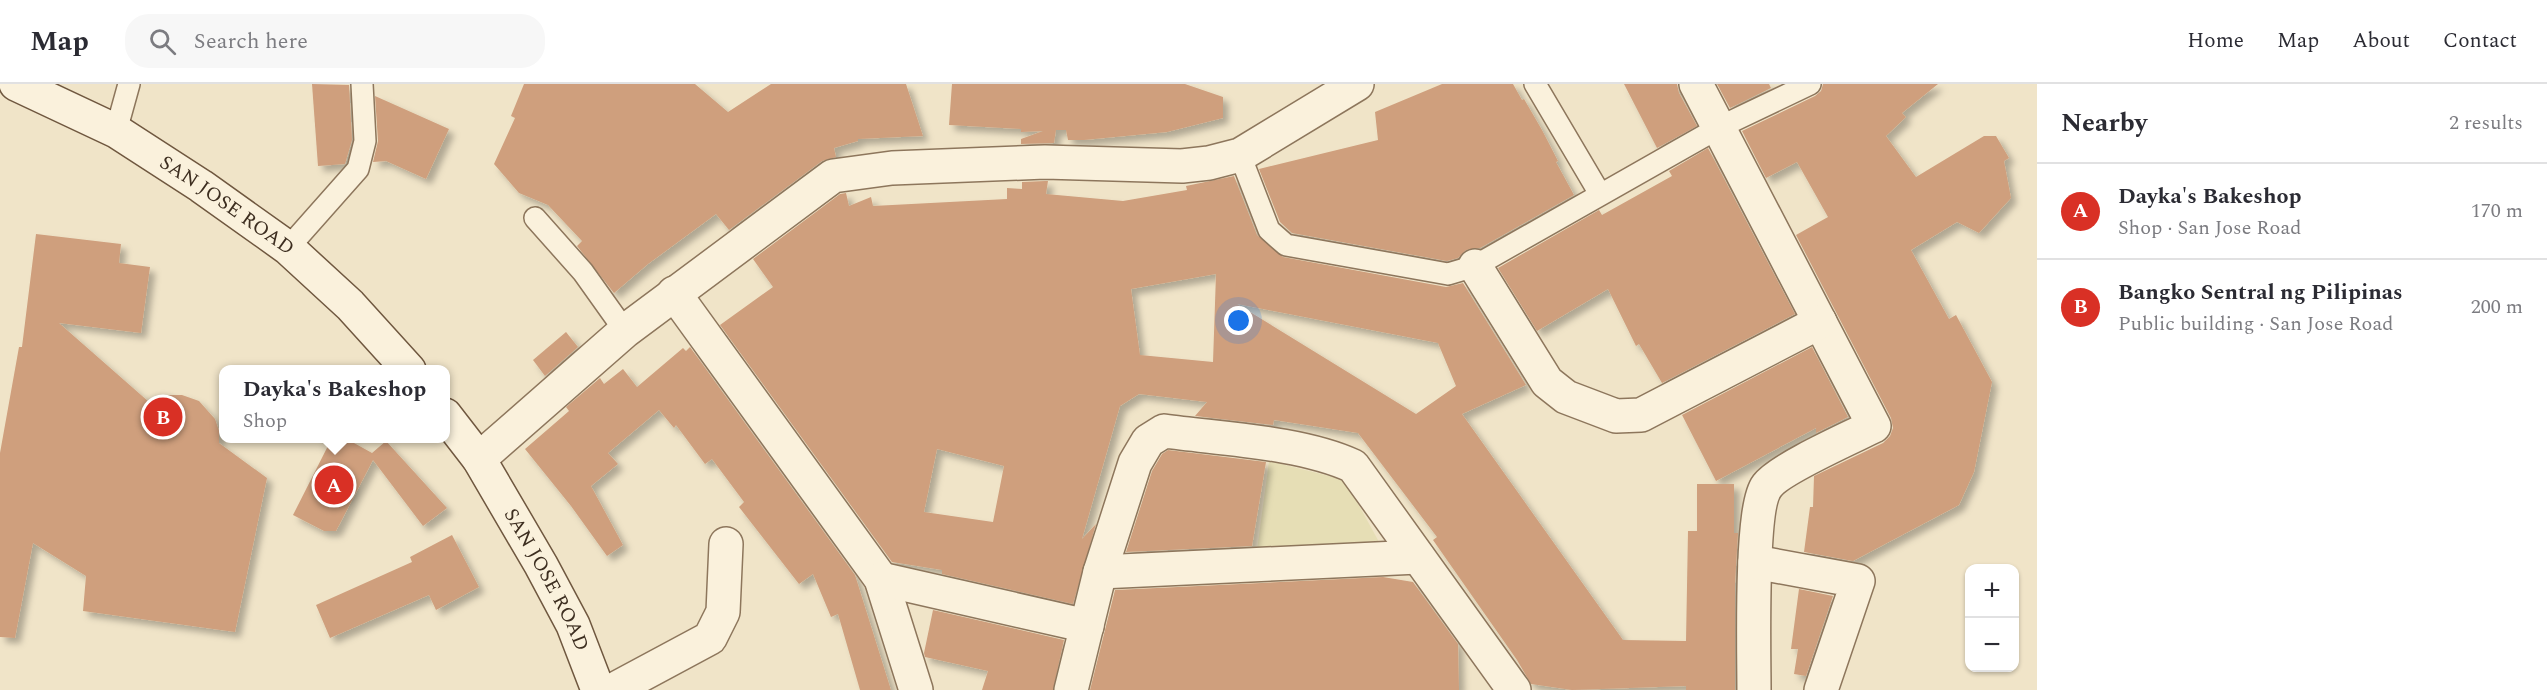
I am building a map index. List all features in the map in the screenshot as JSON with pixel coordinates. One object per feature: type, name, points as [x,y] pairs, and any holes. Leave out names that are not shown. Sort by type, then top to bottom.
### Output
[{"type":"street","name":"SAN JOSE ROAD","points":[[16,84],[116,131],[201,186],[288,248],[350,305],[405,365]]},
{"type":"street","points":[[1695,84],[1720,127],[1874,426],[1780,474],[1766,486],[1760,507],[1755,562],[1754,690]]},
{"type":"street","points":[[479,459],[625,331],[674,292],[833,176],[892,168],[1045,162],[1182,166],[1209,163],[1240,155],[1343,88]]},
{"type":"street","points":[[1474,266],[1547,382],[1566,397],[1616,416],[1641,415],[1820,322]]},
{"type":"street","points":[[674,292],[881,579],[916,690]]},
{"type":"street","name":"SAN JOSE ROAD","points":[[450,421],[479,459],[573,625],[598,690]]},
{"type":"street","points":[[1071,690],[1100,572],[1135,463],[1148,441],[1164,431],[1305,450],[1332,456],[1353,466],[1514,690]]},
{"type":"street","points":[[613,690],[710,638],[723,612],[726,544]]},
{"type":"street","points":[[1100,572],[1418,556]]},
{"type":"street","points":[[1755,562],[1858,580],[1821,690]]},
{"type":"street","points":[[881,579],[1087,626]]},
{"type":"lane","points":[[116,131],[129,84]]},
{"type":"lane","points":[[288,248],[358,169],[365,141],[362,84]]},
{"type":"lane","points":[[1534,84],[1600,194]]},
{"type":"lane","points":[[1240,155],[1269,230],[1286,245],[1448,274],[1474,266],[1720,127],[1810,84]]},
{"type":"lane","points":[[535,218],[583,272],[625,331]]},
{"type":"shaded area","points":[[1269,461],[1345,480],[1384,551],[1257,550]]},
{"type":"building","points":[[312,84],[349,85],[352,140],[345,164],[318,166]]},
{"type":"building","points":[[524,84],[695,84],[728,112],[771,84],[906,84],[923,136],[858,139],[858,141],[834,148],[836,157],[822,161],[729,230],[716,214],[648,264],[614,293],[577,246],[582,241],[548,205],[519,193],[494,164],[515,118],[511,116]]},
{"type":"building","points":[[952,84],[1185,84],[1223,97],[1223,118],[1167,132],[1084,140],[1068,140],[1066,130],[1056,130],[1054,143],[1021,144],[1021,139],[1043,131],[1021,132],[1021,129],[949,125]]},
{"type":"building","points":[[1442,84],[1513,84],[1542,130],[1574,195],[1480,248],[1466,250],[1458,258],[1447,261],[1292,233],[1280,222],[1259,169],[1378,140],[1375,112]]},
{"type":"building","points":[[1624,84],[1677,84],[1679,93],[1697,126],[1657,148]]},
{"type":"building","points":[[1717,84],[1769,84],[1771,88],[1730,108]]},
{"type":"building","points":[[1823,84],[1938,84],[1902,113],[1906,117],[1886,136],[1916,177],[1984,136],[1996,136],[2009,158],[2004,161],[2011,198],[1979,233],[1957,222],[1911,250],[1949,319],[1956,315],[1992,382],[1974,472],[1959,505],[1853,561],[1804,552],[1810,507],[1813,507],[1814,476],[1883,443],[1890,436],[1893,428],[1891,418],[1796,235],[1828,217],[1797,162],[1766,178],[1742,131],[1815,96],[1821,91]]},
{"type":"building","points":[[375,96],[449,129],[426,179],[386,161],[373,162],[378,141]]},
{"type":"building","points":[[1708,148],[1795,314],[1662,383],[1639,344],[1636,346],[1608,289],[1537,331],[1498,268],[1599,210],[1602,215],[1672,176],[1669,171]]},
{"type":"building","points":[[1234,176],[1257,235],[1283,257],[1446,287],[1463,283],[1526,385],[1462,414],[1623,640],[1686,641],[1688,531],[1697,531],[1697,484],[1734,484],[1734,533],[1738,533],[1735,583],[1735,690],[1686,690],[1686,686],[1572,690],[1531,684],[1517,660],[1433,540],[1437,537],[1358,433],[1274,420],[1273,425],[1195,416],[1207,402],[1139,394],[1120,406],[1082,539],[1096,524],[1073,604],[942,574],[942,570],[892,562],[720,325],[773,287],[753,259],[840,194],[846,193],[849,206],[871,197],[873,206],[1007,199],[1007,188],[1022,189],[1022,182],[1048,181],[1046,194],[1123,201],[1187,190],[1186,186]],"holes":[[[1216,274],[1213,362],[1140,355],[1131,289]],[[1237,304],[1438,343],[1456,386],[1416,414]],[[937,449],[1004,466],[993,522],[924,512]]]},
{"type":"building","points":[[36,234],[121,244],[119,263],[150,267],[141,333],[59,323],[149,402],[165,395],[182,395],[199,401],[215,419],[219,431],[219,443],[267,478],[235,632],[83,611],[86,576],[33,543],[15,638],[0,637],[0,453],[19,347],[22,347]]},
{"type":"building","points":[[566,332],[578,347],[545,376],[533,360]]},
{"type":"building","points":[[690,347],[855,575],[891,690],[860,690],[838,614],[831,617],[813,574],[799,584],[739,507],[744,502],[712,459],[705,464],[676,425],[674,428],[659,410],[608,453],[618,464],[591,486],[623,545],[607,556],[571,506],[525,449],[569,411],[566,407],[600,378],[604,384],[623,369],[637,387],[683,348],[686,351]]},
{"type":"building","points":[[1812,347],[1848,417],[1816,433],[1816,428],[1716,481],[1682,415]]},
{"type":"building","points":[[329,443],[354,443],[372,453],[384,443],[388,443],[447,508],[423,526],[373,460],[336,531],[324,531],[293,515]]},
{"type":"building","points":[[1168,450],[1266,462],[1252,546],[1126,552],[1152,471],[1162,454]]},
{"type":"building","points":[[452,535],[479,587],[436,610],[429,595],[330,638],[316,605],[412,562],[410,557]]},
{"type":"building","points":[[1383,577],[1413,582],[1458,644],[1459,690],[1090,690],[1115,590]]},
{"type":"building","points":[[1799,589],[1833,596],[1806,676],[1794,674],[1798,649],[1791,649]]},
{"type":"building","points":[[933,610],[1064,640],[1053,690],[982,690],[988,671],[925,657]]},
{"type":"place","name":"Bangko Sentral ng Pilipinas","points":[[163,417]]},
{"type":"place","name":"Dayka's Bakeshop","points":[[334,485]]}]
